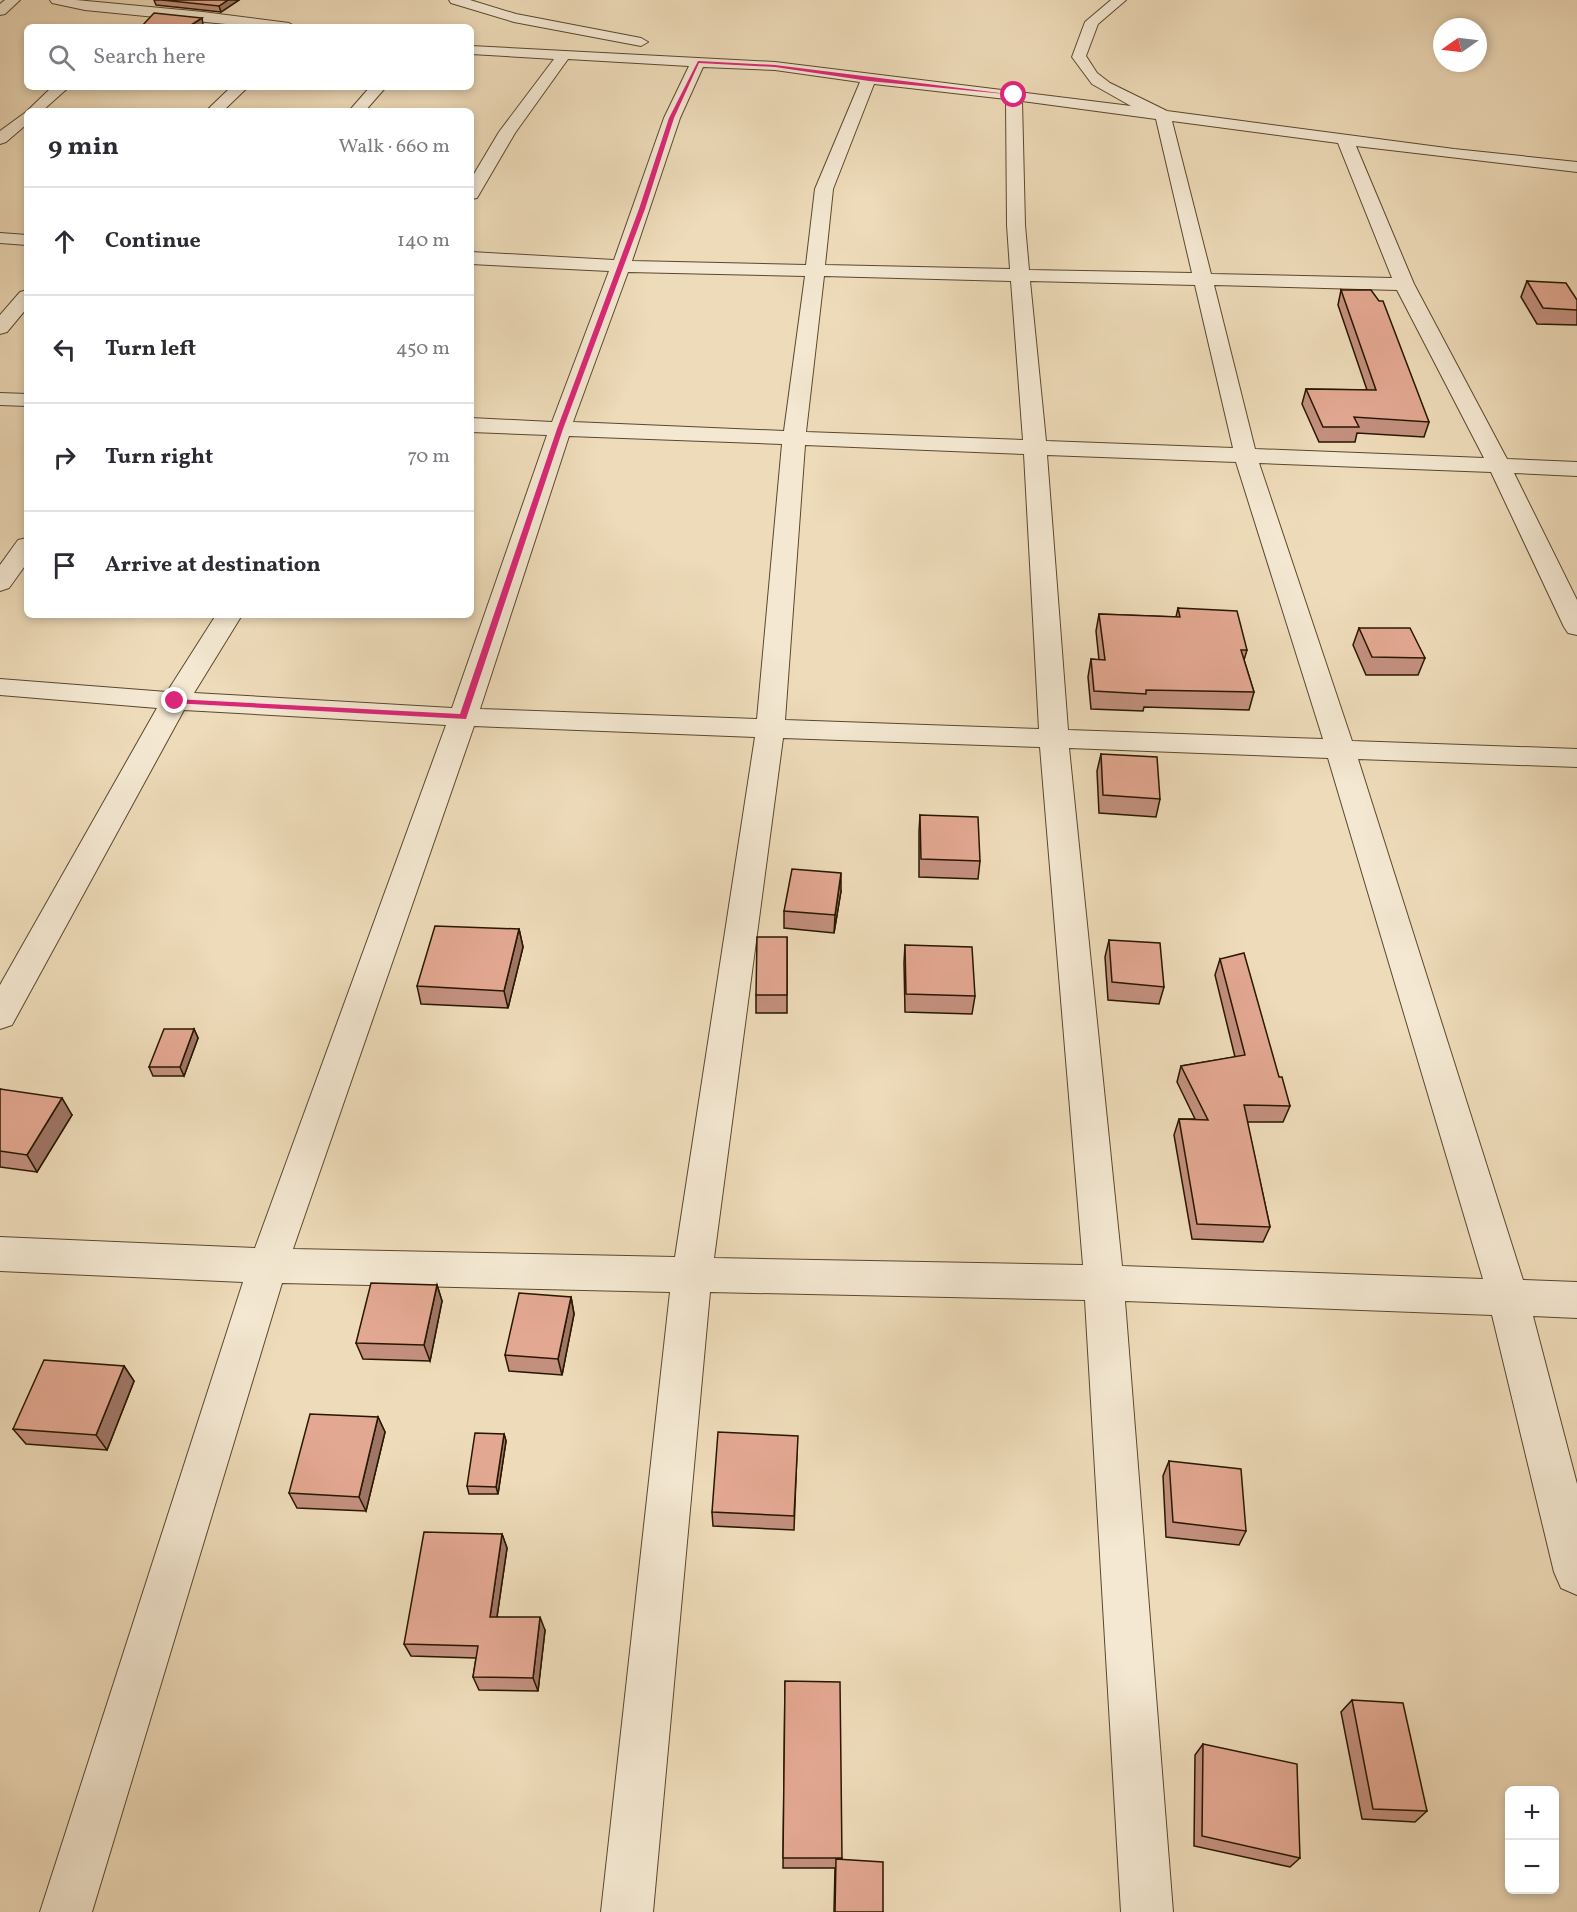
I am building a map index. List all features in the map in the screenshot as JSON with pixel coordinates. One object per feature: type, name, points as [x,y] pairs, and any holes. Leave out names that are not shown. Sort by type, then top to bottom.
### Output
[{"type":"street","points":[[0,11],[13,0]]},
{"type":"street","points":[[57,0],[85,6],[266,24]]},
{"type":"street","points":[[456,0],[514,18],[775,66],[1576,168]]},
{"type":"street","points":[[1119,0],[1092,22],[1079,57],[1092,76],[1103,85],[1163,115],[1246,457],[1340,749],[1508,1296],[1577,1572]]},
{"type":"street","points":[[135,24],[149,12]]},
{"type":"street","points":[[474,50],[775,66]]},
{"type":"street","points":[[474,189],[507,132],[564,55]]},
{"type":"street","points":[[66,1912],[268,1266],[463,717],[560,429],[642,209],[672,118],[698,62]]},
{"type":"street","points":[[627,1912],[692,1276],[770,728],[794,437],[815,270],[818,226],[824,189],[869,79]]},
{"type":"street","points":[[36,108],[58,90]]},
{"type":"street","points":[[217,108],[237,90]]},
{"type":"street","points":[[360,108],[375,90]]},
{"type":"street","points":[[1014,95],[1016,225],[1035,446],[1054,740],[1104,1283],[1147,1912]]},
{"type":"street","points":[[0,139],[24,119]]},
{"type":"street","points":[[1345,140],[1404,284],[1499,466],[1577,627]]},
{"type":"street","points":[[0,238],[24,240]]},
{"type":"street","points":[[474,258],[620,267],[1404,284]]},
{"type":"street","points":[[0,328],[24,300]]},
{"type":"street","points":[[0,399],[24,400]]},
{"type":"street","points":[[474,425],[1577,469]]},
{"type":"street","points":[[0,583],[24,548]]},
{"type":"street","points":[[0,1016],[175,701],[227,618]]},
{"type":"street","points":[[0,687],[175,701],[463,717],[1577,758]]},
{"type":"street","points":[[0,1254],[268,1266],[1104,1283],[1577,1300]]},
{"type":"building","points":[[162,0],[228,0],[219,6]]},
{"type":"building","points":[[154,13],[202,18],[193,24],[144,24]]},
{"type":"building","points":[[1527,281],[1566,283],[1577,300],[1577,310],[1543,308]]},
{"type":"building","points":[[1341,290],[1371,290],[1379,301],[1383,301],[1429,422],[1354,417],[1359,427],[1323,427],[1306,389],[1376,390]]},
{"type":"building","points":[[1178,608],[1237,611],[1247,650],[1241,650],[1254,692],[1146,690],[1146,694],[1094,691],[1091,659],[1105,660],[1099,614],[1180,617]]},
{"type":"building","points":[[1359,628],[1410,628],[1425,658],[1372,657]]},
{"type":"building","points":[[1101,754],[1157,757],[1160,799],[1103,795]]},
{"type":"building","points":[[920,815],[978,817],[980,861],[921,859]]},
{"type":"building","points":[[792,869],[841,873],[835,915],[784,911]]},
{"type":"building","points":[[435,926],[519,929],[504,991],[417,986]]},
{"type":"building","points":[[757,937],[787,937],[787,995],[756,995]]},
{"type":"building","points":[[1109,940],[1160,943],[1164,987],[1112,982]]},
{"type":"building","points":[[905,945],[972,947],[975,996],[906,994]]},
{"type":"building","points":[[1244,953],[1279,1077],[1282,1077],[1290,1106],[1244,1105],[1270,1227],[1197,1224],[1179,1119],[1208,1120],[1181,1066],[1245,1055],[1220,959]]},
{"type":"building","points":[[164,1029],[194,1029],[180,1067],[149,1067]]},
{"type":"building","points":[[0,1089],[62,1098],[27,1155],[0,1151]]},
{"type":"building","points":[[371,1283],[437,1285],[424,1345],[356,1343]]},
{"type":"building","points":[[519,1293],[571,1297],[558,1359],[505,1355]]},
{"type":"building","points":[[44,1360],[124,1366],[96,1435],[13,1429]]},
{"type":"building","points":[[310,1414],[378,1417],[359,1497],[289,1493]]},
{"type":"building","points":[[718,1432],[798,1436],[794,1516],[712,1512]]},
{"type":"building","points":[[475,1433],[504,1434],[496,1487],[467,1486]]},
{"type":"building","points":[[1169,1461],[1241,1469],[1246,1531],[1173,1522]]},
{"type":"building","points":[[424,1532],[502,1534],[490,1617],[540,1617],[533,1678],[473,1677],[478,1646],[404,1644]]},
{"type":"building","points":[[785,1681],[840,1682],[842,1858],[783,1858]]},
{"type":"building","points":[[1352,1700],[1403,1703],[1427,1811],[1373,1809]]},
{"type":"building","points":[[1203,1744],[1297,1764],[1300,1858],[1202,1836]]},
{"type":"building","points":[[836,1859],[883,1862],[883,1912],[835,1912]]},
{"type":"route","points":[[175,701],[463,717],[560,429],[642,209],[672,118],[698,62],[775,66],[1014,95]]}]
